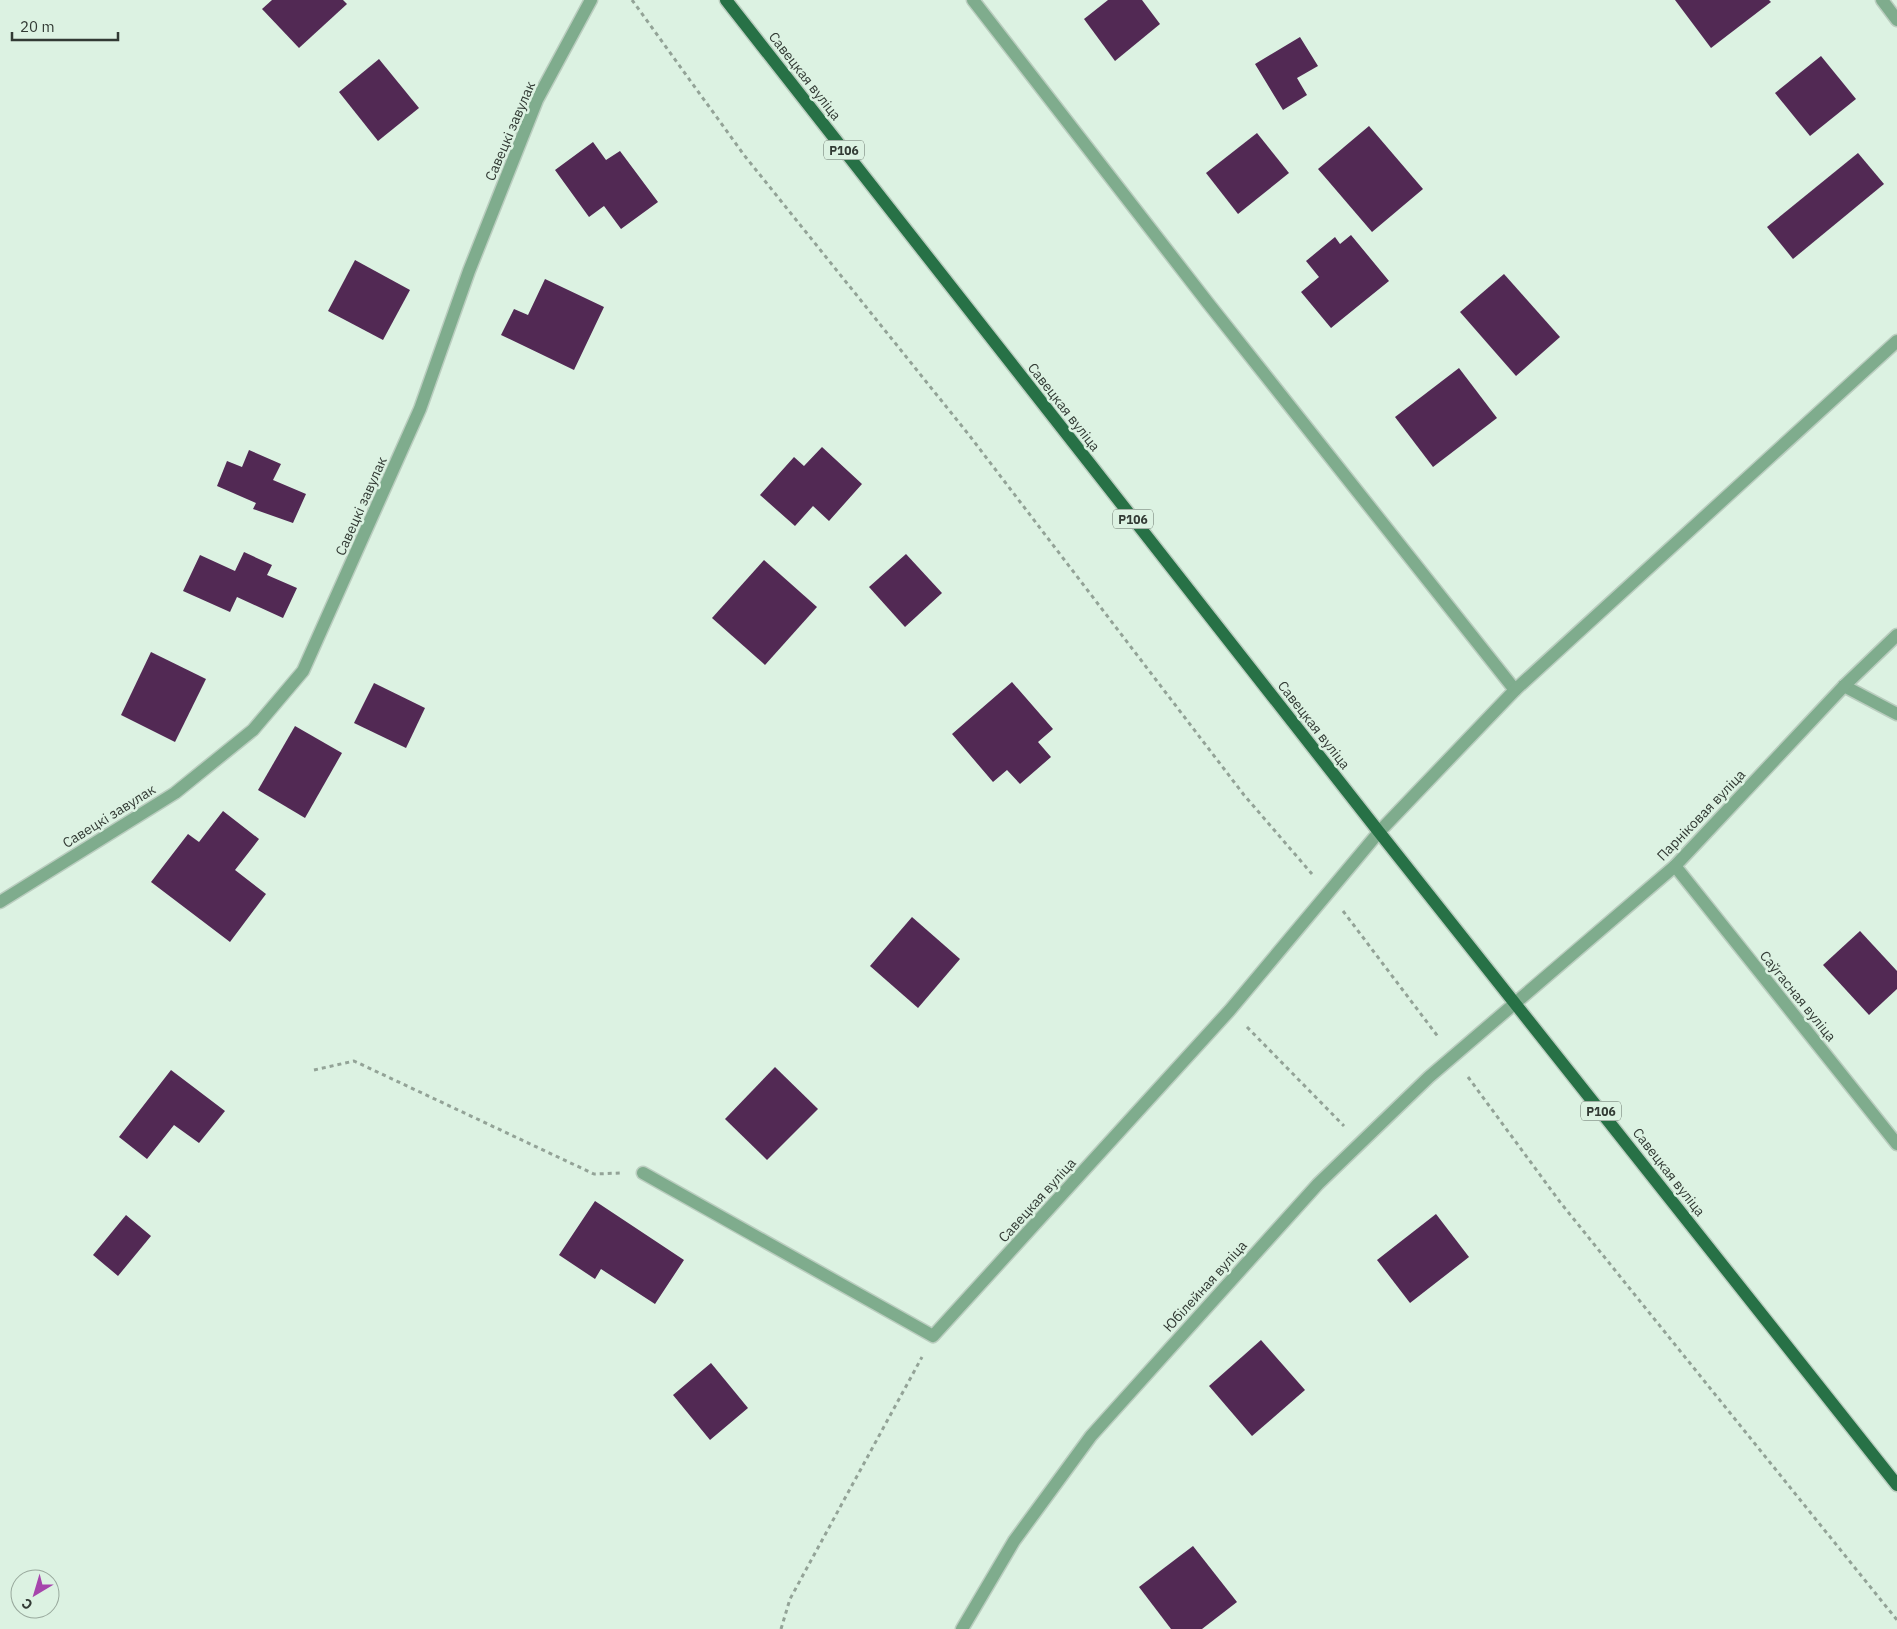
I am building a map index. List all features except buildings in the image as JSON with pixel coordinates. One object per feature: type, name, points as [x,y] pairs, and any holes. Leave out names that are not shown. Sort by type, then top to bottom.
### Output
[{"type":"main road","name":"Савецкая вуліца","points":[[726,0],[1379,832],[1897,1485]]},
{"type":"street","name":"Савецкі завулак","points":[[0,902],[175,793],[253,730],[303,670],[420,409],[469,271],[537,100],[591,0]]},
{"type":"street","points":[[973,0],[1208,303],[1515,690]]},
{"type":"street","points":[[1882,0],[1897,20]]},
{"type":"street","points":[[1379,832],[1515,690],[1897,341]]},
{"type":"street","name":"Парніковая вуліца","points":[[1516,1003],[1675,866],[1844,686],[1897,635]]},
{"type":"street","points":[[1844,686],[1897,714]]},
{"type":"street","name":"Савецкая вуліца","points":[[933,1336],[1230,1010],[1379,832]]},
{"type":"street","name":"Саўгасная вуліца","points":[[1675,866],[1897,1144]]},
{"type":"street","name":"Юбілейная вуліца","points":[[962,1629],[1014,1541],[1091,1436],[1318,1184],[1360,1142],[1516,1003]]},
{"type":"street","points":[[643,1173],[933,1336]]},
{"type":"path","points":[[632,0],[744,155],[969,435],[1244,795],[1328,892],[1454,1057],[1560,1202],[1897,1620]]},
{"type":"path","points":[[1230,1010],[1360,1142]]},
{"type":"path","points":[[314,1070],[354,1061],[594,1174],[643,1173]]},
{"type":"path","points":[[781,1629],[790,1599],[933,1336]]}]
